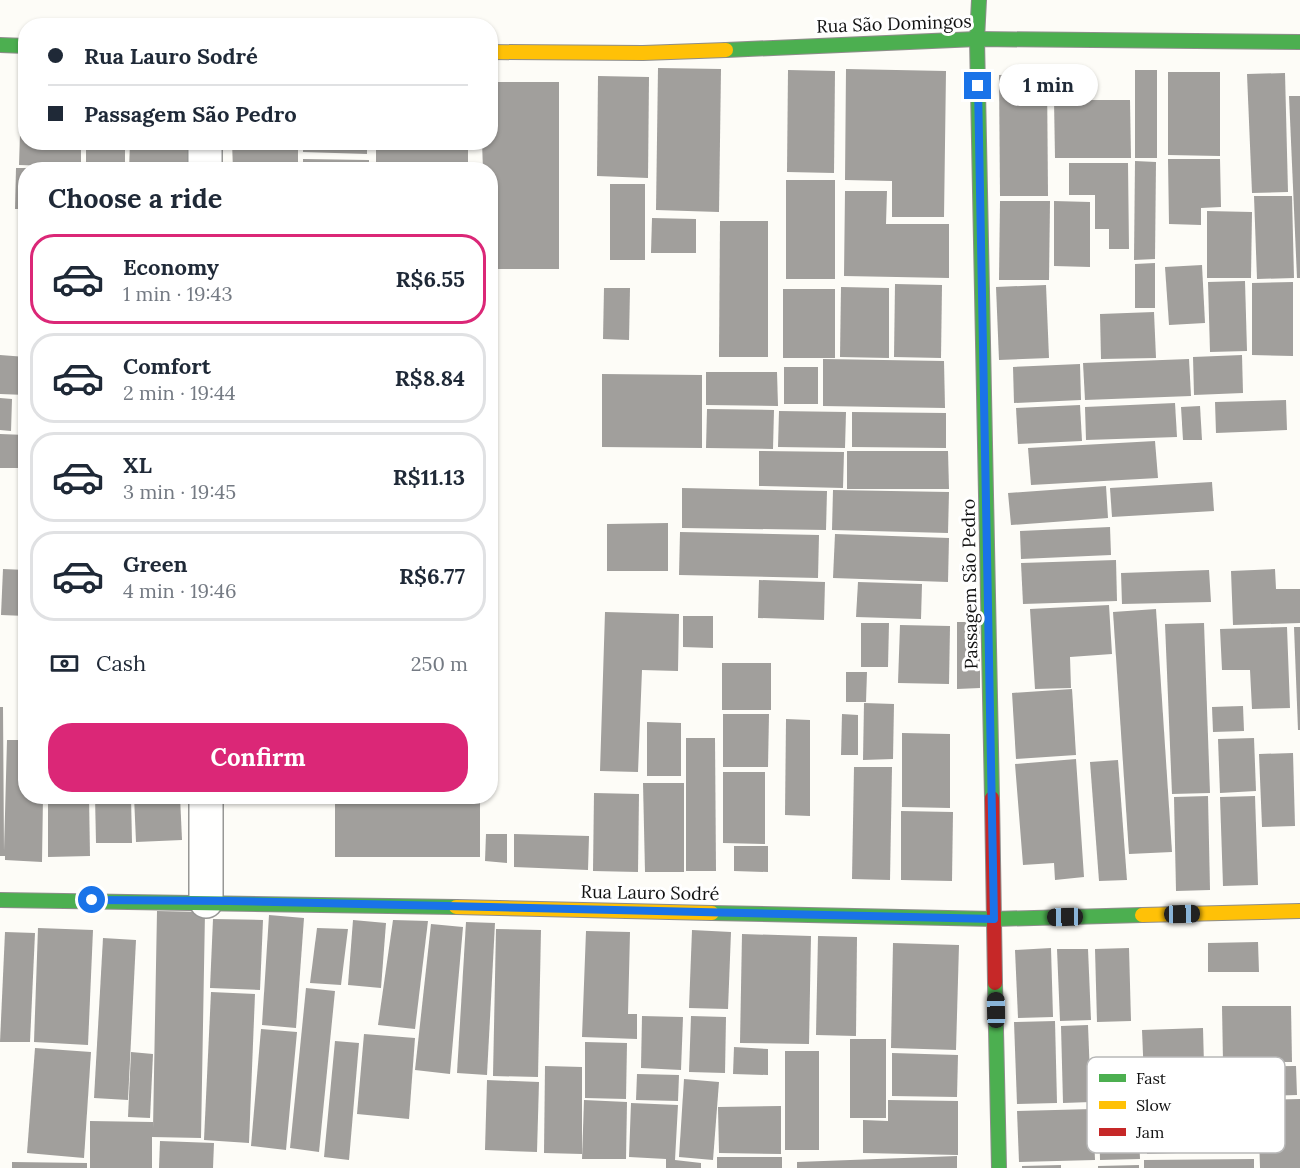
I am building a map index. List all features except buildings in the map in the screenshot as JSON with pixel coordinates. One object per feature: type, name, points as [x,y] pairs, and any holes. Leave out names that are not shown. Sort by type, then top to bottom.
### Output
[{"type":"street","name":"Passagem São Pedro","points":[[980,0],[977,39],[999,1168]]},
{"type":"street","name":"Rua São Domingos","points":[[498,52],[643,53],[977,39],[1300,42]]},
{"type":"street","points":[[0,45],[18,46]]},
{"type":"street","points":[[206,804],[206,901]]},
{"type":"street","name":"Rua Lauro Sodré","points":[[0,900],[206,901],[994,919],[1300,911]]},
{"type":"traffic: fast","points":[[979,0],[977,39],[992,798]]},
{"type":"traffic: fast","points":[[726,50],[977,39],[1300,42]]},
{"type":"traffic: fast","points":[[0,45],[18,46]]},
{"type":"traffic: fast","points":[[0,900],[456,907]]},
{"type":"traffic: fast","points":[[712,913],[994,919],[1142,915]]},
{"type":"traffic: fast","points":[[995,983],[999,1168]]},
{"type":"traffic: slow","points":[[498,52],[643,53],[726,50]]},
{"type":"traffic: slow","points":[[456,907],[712,913]]},
{"type":"traffic: slow","points":[[1142,915],[1300,911]]},
{"type":"traffic: jam","points":[[992,798],[995,983]]},
{"type":"route","points":[[92,900],[230,901],[994,919],[978,86]]}]
